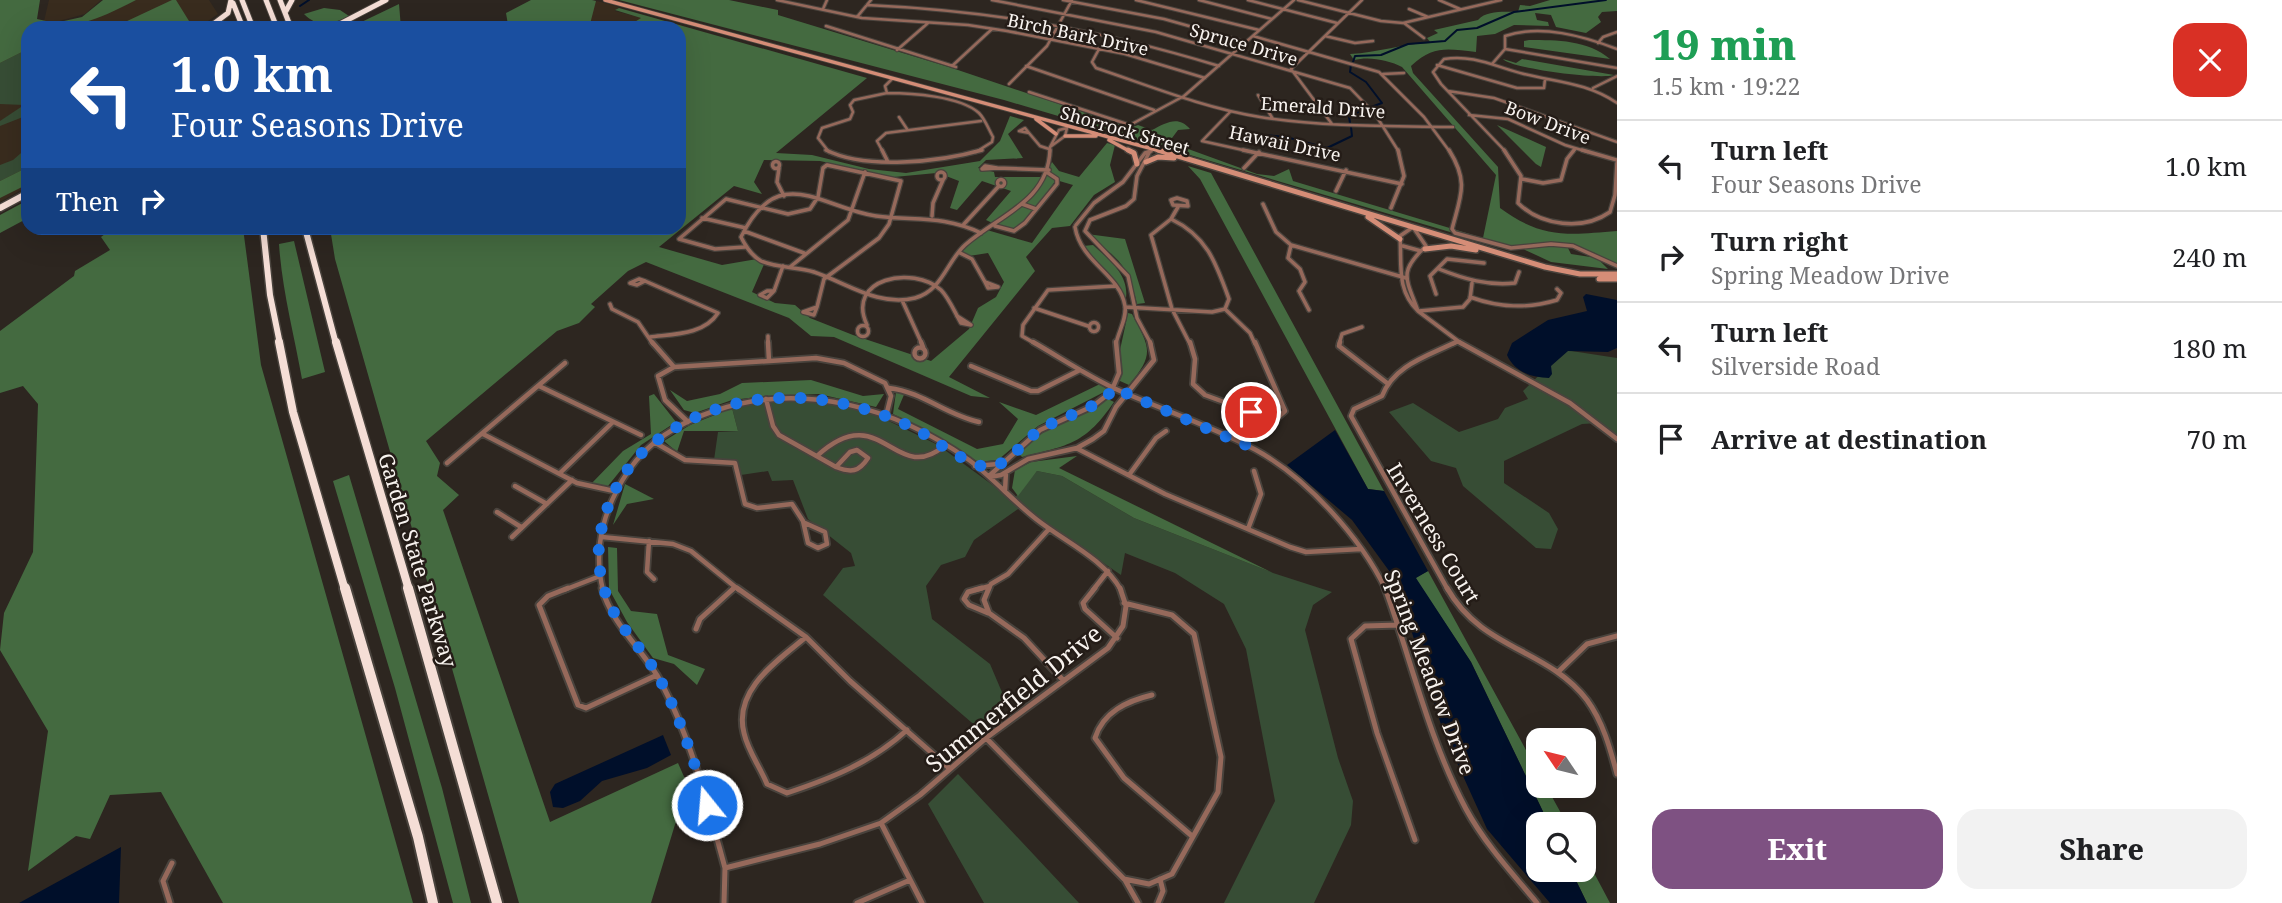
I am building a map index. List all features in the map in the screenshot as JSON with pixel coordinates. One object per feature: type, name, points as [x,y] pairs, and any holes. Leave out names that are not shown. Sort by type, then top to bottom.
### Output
[{"type":"highway","points":[[217,21],[228,13],[232,0]]},
{"type":"highway","points":[[232,0],[240,21]]},
{"type":"highway","points":[[242,0],[250,21]]},
{"type":"highway","points":[[266,0],[274,21]]},
{"type":"highway","points":[[280,0],[289,21]]},
{"type":"highway","points":[[286,12],[292,0]]},
{"type":"highway","points":[[346,21],[386,0]]},
{"type":"highway","points":[[352,21],[392,0]]},
{"type":"highway","points":[[0,206],[21,195]]},
{"type":"highway","points":[[263,235],[272,306],[293,412],[418,836],[433,903]]},
{"type":"highway","name":"Garden State Parkway","points":[[307,235],[367,457],[396,545],[497,903]]},
{"type":"main road","name":"Shorrock Street","points":[[605,0],[930,86],[1368,217],[1559,270],[1617,277]]},
{"type":"main road","name":"Shorrock Street","points":[[624,4],[685,21]]},
{"type":"main road","name":"Shorrock Street","points":[[686,21],[1067,128],[1145,146],[1567,276],[1617,277]]},
{"type":"main road","points":[[861,67],[892,79],[930,86]]},
{"type":"main road","points":[[1035,117],[1056,134]]},
{"type":"main road","points":[[1065,136],[1099,135]]},
{"type":"main road","points":[[1110,140],[1133,153],[1137,164]]},
{"type":"main road","points":[[1146,162],[1158,157],[1176,159]]},
{"type":"main road","points":[[1368,217],[1400,239]]},
{"type":"main road","points":[[1423,250],[1451,246],[1476,250]]},
{"type":"street","name":"Birch Bark Drive","points":[[778,0],[857,17],[993,28],[1099,49],[1205,78]]},
{"type":"street","points":[[823,9],[827,0]]},
{"type":"street","points":[[857,17],[871,0]]},
{"type":"street","name":"Spruce Drive","points":[[992,0],[1147,29],[1349,89],[1395,144],[1404,164],[1402,184]]},
{"type":"street","points":[[1063,0],[1164,19],[1246,42]]},
{"type":"street","points":[[1136,0],[1174,7],[1259,30]]},
{"type":"street","points":[[1171,0],[1174,7]]},
{"type":"street","points":[[1199,0],[1272,19]]},
{"type":"street","points":[[1248,0],[1338,23]]},
{"type":"street","points":[[1026,66],[1156,111],[1183,97],[1296,0],[1403,23],[1502,0]]},
{"type":"street","points":[[1350,0],[1361,1]]},
{"type":"street","points":[[1439,0],[1461,10]]},
{"type":"street","points":[[1009,84],[1050,40],[1072,1]]},
{"type":"street","points":[[1332,125],[1291,71],[1361,1]]},
{"type":"street","points":[[867,5],[979,12],[1138,42],[1219,65]]},
{"type":"street","points":[[1409,9],[1429,18]]},
{"type":"street","points":[[897,50],[929,22]]},
{"type":"street","points":[[1403,23],[1424,38]]},
{"type":"street","points":[[826,26],[956,67]]},
{"type":"street","points":[[951,66],[993,28]]},
{"type":"street","points":[[1598,43],[1603,37],[1617,32]]},
{"type":"street","points":[[1492,64],[1505,49],[1504,37],[1512,33],[1555,33],[1617,49]]},
{"type":"street","points":[[1253,36],[1382,74],[1404,74]]},
{"type":"street","points":[[1324,36],[1355,43],[1373,41]]},
{"type":"street","name":"Emerald Drive","points":[[1099,49],[1092,62],[1096,68],[1231,111],[1273,120],[1332,125],[1453,127]]},
{"type":"street","points":[[1505,49],[1617,68]]},
{"type":"street","points":[[1617,103],[1592,89],[1455,57],[1444,59],[1437,65],[1433,75],[1468,116],[1515,163],[1522,179],[1518,201],[1524,211],[1551,223],[1590,221],[1606,215],[1612,209],[1617,161]]},
{"type":"street","points":[[1437,65],[1527,90],[1544,88],[1547,83],[1544,78]]},
{"type":"street","points":[[1382,74],[1451,153],[1461,172],[1464,190],[1452,229],[1455,233],[1511,248],[1551,244],[1573,246],[1594,253],[1617,266]]},
{"type":"street","points":[[1592,89],[1617,76]]},
{"type":"street","points":[[887,93],[886,86],[892,79]]},
{"type":"street","points":[[1447,91],[1470,92],[1529,107],[1582,132],[1617,142]]},
{"type":"street","name":"Shorrock Street","points":[[1029,92],[1130,125],[1156,111]]},
{"type":"street","points":[[887,93],[918,93],[958,104],[974,109],[981,116],[981,121],[993,139],[982,150],[888,162],[861,161],[833,155],[820,144],[818,134],[828,124],[850,119],[853,112],[850,105],[854,100],[887,93]]},
{"type":"street","points":[[1258,95],[1273,120]]},
{"type":"street","name":"Hawaii Drive","points":[[1231,111],[1202,141],[1402,184]]},
{"type":"street","name":"Bow Drive","points":[[1468,116],[1508,119],[1576,149],[1617,161]]},
{"type":"street","points":[[900,117],[906,129]]},
{"type":"street","points":[[888,162],[877,141],[878,137],[906,129],[981,121]]},
{"type":"street","points":[[981,233],[964,224],[932,216],[891,216],[852,210],[817,196],[785,197],[760,207],[741,237],[745,247],[757,259],[826,278],[881,300],[902,300],[923,295],[935,287],[960,253],[981,233],[1022,205],[1048,171],[1050,148],[1056,134],[1067,128]]},
{"type":"street","points":[[1029,133],[1040,146],[1050,148],[1065,136],[1067,128]]},
{"type":"street","points":[[1145,146],[1150,151],[1162,152]]},
{"type":"street","points":[[1522,179],[1543,183],[1561,180],[1567,159],[1576,149]]},
{"type":"street","points":[[1079,218],[1089,221],[1131,202],[1136,194],[1137,176],[1150,151]]},
{"type":"street","points":[[989,477],[1042,428],[1102,400],[1114,388],[1120,363],[1116,347],[1124,322],[1125,307],[1116,286],[1091,262],[1080,244],[1075,226],[1094,203],[1123,182],[1150,151]]},
{"type":"street","points":[[1244,168],[1259,152]]},
{"type":"street","points":[[686,232],[726,199],[781,214],[795,214],[812,206],[824,167],[830,165],[901,181],[889,224],[875,243],[820,284],[817,307]]},
{"type":"street","points":[[779,168],[776,182],[785,197]]},
{"type":"street","points":[[994,225],[1010,232],[1018,230],[1058,179],[1048,171],[997,168]]},
{"type":"street","points":[[1336,191],[1346,170]]},
{"type":"street","points":[[790,267],[851,216],[865,172]]},
{"type":"street","points":[[932,216],[933,203],[943,180]]},
{"type":"street","points":[[1391,208],[1402,184]]},
{"type":"street","points":[[964,224],[998,187]]},
{"type":"street","points":[[1263,204],[1276,232],[1291,245],[1406,278]]},
{"type":"street","points":[[1022,205],[1036,209]]},
{"type":"street","points":[[1178,207],[1171,219],[1151,235],[1166,280],[1172,311],[1196,351],[1193,384],[1196,389],[1251,412],[1254,421],[1245,445]]},
{"type":"street","points":[[701,218],[745,230],[804,253]]},
{"type":"street","points":[[1171,219],[1196,230],[1209,245],[1229,299],[1225,309]]},
{"type":"street","points":[[989,477],[1006,472],[1028,459],[1077,448],[1104,431],[1126,394],[1148,371],[1154,360],[1150,340],[1135,307],[1133,290],[1124,269],[1085,231],[1089,221]]},
{"type":"street","points":[[1410,228],[1400,239],[1403,246],[1399,276],[1404,292],[1418,311],[1457,342],[1570,403],[1617,439]]},
{"type":"street","points":[[1418,232],[1423,250]]},
{"type":"street","points":[[683,235],[679,239],[715,249],[745,247]]},
{"type":"street","points":[[1080,244],[1095,243]]},
{"type":"street","points":[[1291,245],[1288,258],[1300,268],[1305,282],[1298,291],[1309,310]]},
{"type":"street","points":[[1403,246],[1423,250]]},
{"type":"street","points":[[1418,311],[1406,278],[1409,263],[1423,250]]},
{"type":"street","points":[[960,253],[972,259],[985,282]]},
{"type":"street","points":[[1436,294],[1430,276],[1449,258],[1484,263]]},
{"type":"street","points":[[774,291],[783,266]]},
{"type":"street","points":[[1439,269],[1472,283],[1513,284],[1519,272]]},
{"type":"street","points":[[867,326],[862,310],[867,295],[887,276],[900,276],[944,292],[957,317]]},
{"type":"street","points":[[645,281],[718,313],[714,320],[705,326],[650,337]]},
{"type":"street","points":[[1418,311],[1463,307],[1469,297],[1472,283]]},
{"type":"street","points":[[1088,326],[1034,307],[1044,294],[1052,289],[1116,286]]},
{"type":"street","points":[[1469,297],[1499,307],[1523,307],[1557,300],[1561,293],[1557,289]]},
{"type":"street","points":[[902,300],[923,347]]},
{"type":"street","points":[[610,304],[612,309],[638,322],[660,354],[674,367]]},
{"type":"street","name":"Spring Meadow Drive","points":[[1034,307],[1023,325],[1022,336],[1126,394],[1245,445],[1281,467],[1337,517],[1362,549],[1385,588],[1452,778],[1467,811],[1486,841],[1537,903]]},
{"type":"street","points":[[1125,307],[1172,311],[1225,309],[1250,333],[1285,405],[1285,411],[1275,420],[1254,421]]},
{"type":"street","points":[[1363,327],[1342,334],[1339,346],[1387,383]]},
{"type":"street","points":[[768,336],[769,361]]},
{"type":"street","name":"Inverness Court","points":[[1457,342],[1400,370],[1387,383],[1382,396],[1354,409],[1351,416],[1447,592],[1476,628],[1558,672]]},
{"type":"street","points":[[688,422],[660,391],[658,376],[674,367],[769,361],[833,360],[880,379],[889,388],[891,396],[886,406],[886,416]]},
{"type":"street","points":[[447,463],[565,363]]},
{"type":"street","points":[[971,366],[1031,391],[1038,391],[1080,370]]},
{"type":"street","points":[[539,386],[641,435]]},
{"type":"street","points":[[889,388],[921,393],[958,416],[979,422]]},
{"type":"street","points":[[724,903],[724,868],[681,726],[657,675],[624,632],[611,609],[600,576],[602,537],[614,491],[629,468],[654,442],[688,422],[720,408],[766,399],[808,397],[877,412],[944,446],[989,477],[1049,529],[1093,557],[1118,584],[1125,603],[1173,615],[1189,625],[1194,634],[1222,757],[1222,776],[1218,792],[1172,874],[1149,884],[1124,879]]},
{"type":"street","points":[[766,399],[779,435],[836,467],[855,473],[868,455],[854,450],[836,467]]},
{"type":"street","points":[[877,412],[886,406]]},
{"type":"street","points":[[560,473],[613,422]]},
{"type":"street","points":[[1129,476],[1156,438],[1166,430]]},
{"type":"street","points":[[483,434],[572,480],[614,491]]},
{"type":"street","points":[[817,456],[838,438],[850,434],[870,436],[905,453],[925,458],[944,446]]},
{"type":"street","points":[[654,442],[685,460],[735,463],[746,504],[754,507],[793,505],[802,512],[810,546],[818,548],[827,544],[825,532],[805,523]]},
{"type":"street","points":[[1077,448],[1129,476],[1306,552],[1362,549]]},
{"type":"street","points":[[975,466],[992,467],[1003,462]]},
{"type":"street","points":[[1248,529],[1261,494],[1254,471]]},
{"type":"street","points":[[1005,491],[1006,472]]},
{"type":"street","points":[[512,537],[572,480]]},
{"type":"street","points":[[515,486],[547,504]]},
{"type":"street","points":[[497,512],[521,527]]},
{"type":"street","points":[[1049,529],[1008,574],[990,586],[968,592],[964,599],[969,605],[989,613],[1024,638],[1064,680]]},
{"type":"street","points":[[602,537],[673,544],[691,551],[735,587],[806,637],[850,681],[948,768]]},
{"type":"street","points":[[649,541],[648,572],[654,579]]},
{"type":"street","points":[[1108,571],[1083,603],[1085,609],[1117,638]]},
{"type":"street","points":[[600,576],[548,596],[539,606],[578,705],[586,708],[657,675]]},
{"type":"street","points":[[989,613],[984,600],[990,586]]},
{"type":"street","points":[[696,629],[701,619],[735,587]]},
{"type":"street","name":"Summerfield Drive","points":[[724,868],[820,844],[881,822],[920,795],[948,768],[986,738],[1089,664],[1117,638],[1125,620],[1125,603]]},
{"type":"street","points":[[1399,625],[1364,625],[1355,631],[1351,639],[1377,733],[1415,840]]},
{"type":"street","points":[[1617,636],[1587,644],[1558,672],[1577,687],[1595,713],[1617,774]]},
{"type":"street","points":[[806,637],[763,674],[748,694],[741,716],[744,735],[768,784],[787,793],[849,772],[886,748],[907,730]]},
{"type":"street","points":[[1152,695],[1129,701],[1102,721],[1095,738],[1106,758],[1161,811],[1192,836]]},
{"type":"street","points":[[986,738],[1124,879],[1138,903]]},
{"type":"street","points":[[881,822],[922,903]]},
{"type":"street","points":[[170,903],[163,881],[172,863]]},
{"type":"street","points":[[1158,903],[1163,891],[1160,879]]},
{"type":"street","points":[[857,903],[910,880]]},
{"type":"shaded area","points":[[49,0],[101,0],[85,14],[59,21],[44,21]]},
{"type":"shaded area","points":[[130,0],[209,0],[218,14],[208,21],[87,21]]},
{"type":"shaded area","points":[[597,1],[619,7],[615,11],[643,18],[638,21],[588,21],[590,6]]},
{"type":"shaded area","points":[[21,50],[21,190],[0,202],[0,60]]},
{"type":"green space","points":[[0,0],[40,0],[37,19],[46,21],[21,21],[21,52],[0,63]]},
{"type":"green space","points":[[103,0],[136,0],[87,21],[64,21],[82,17]]},
{"type":"green space","points":[[176,0],[189,21],[127,21]]},
{"type":"green space","points":[[531,0],[596,1],[591,21],[507,21],[506,13]]},
{"type":"green space","points":[[619,0],[729,0],[778,10],[778,15],[952,68],[1130,128],[1138,125],[1152,130],[1172,122],[1181,122],[1190,129],[1178,130],[1169,142],[1257,174],[1274,176],[1289,169],[1293,181],[1483,238],[1496,175],[1402,67],[1379,59],[1354,60],[1350,54],[1431,43],[1427,38],[1438,33],[1434,30],[1478,20],[1491,13],[1518,12],[1520,5],[1530,6],[1550,0],[1617,0],[1617,11],[1602,12],[1598,17],[1601,22],[1586,33],[1556,27],[1551,15],[1535,13],[1537,20],[1548,22],[1549,26],[1514,25],[1495,34],[1477,36],[1476,52],[1441,50],[1419,59],[1411,66],[1413,73],[1498,167],[1500,208],[1529,225],[1556,233],[1617,231],[1617,267],[1595,253],[1566,244],[1571,254],[1597,258],[1608,269],[1551,262],[1521,248],[1494,245],[1004,100]]},
{"type":"green space","points":[[399,4],[400,21],[364,21]]},
{"type":"green space","points":[[324,8],[340,10],[349,16],[337,21],[314,21],[304,14]]},
{"type":"green space","points":[[619,8],[665,21],[636,21],[641,18],[615,10]]},
{"type":"green space","points":[[686,27],[867,78],[776,153],[812,155],[869,169],[906,173],[980,161],[1000,141],[1010,116],[1024,120],[1008,134],[1023,158],[986,160],[978,168],[994,172],[995,177],[1044,177],[1052,162],[1059,171],[1079,177],[1107,143],[1115,145],[1110,165],[1115,182],[1094,195],[1070,226],[1052,228],[1026,257],[1035,271],[949,377],[990,398],[971,396],[834,337],[811,336],[789,318],[646,262],[628,271],[591,304],[595,307],[579,323],[557,331],[426,441],[440,463],[437,476],[459,495],[443,510],[550,822],[678,763],[700,813],[677,818],[651,903],[519,903],[335,259],[331,235],[674,235],[659,247],[722,265],[757,259],[765,262],[752,292],[775,303],[795,305],[810,318],[853,335],[931,361],[969,329],[978,308],[996,297],[1004,282],[988,253],[969,256],[960,252],[987,230],[1032,243],[1073,185],[1056,180],[1020,229],[1009,231],[986,220],[1011,191],[982,181],[957,210],[950,208],[959,181],[946,176],[947,172],[894,177],[820,161],[764,160],[754,182],[762,194],[734,186],[686,225]]},
{"type":"green space","points":[[1524,41],[1582,45],[1610,59],[1524,47]]},
{"type":"green space","points":[[21,52],[21,105],[0,104],[0,63]]},
{"type":"green space","points":[[1503,59],[1516,63],[1522,59],[1614,75],[1591,76],[1555,72],[1521,66]]},
{"type":"green space","points":[[21,107],[21,118],[0,126],[0,121]]},
{"type":"green space","points":[[1497,125],[1546,147],[1541,167],[1536,164]]},
{"type":"green space","points":[[21,153],[21,170],[0,181],[0,165]]},
{"type":"green space","points":[[1188,166],[1211,173],[1384,491],[1368,489],[1200,179]]},
{"type":"green space","points":[[21,170],[21,188],[0,198],[0,181]]},
{"type":"green space","points":[[21,204],[21,222],[0,233],[0,215]]},
{"type":"green space","points":[[1087,234],[1125,239],[1145,303],[1137,304],[1130,279],[1120,263]]},
{"type":"green space","points":[[244,235],[261,365],[413,903],[223,903],[161,792],[110,795],[90,839],[76,836],[28,871],[48,731],[0,650],[4,613],[33,552],[38,404],[23,386],[0,393],[0,331],[74,276],[75,271],[110,250],[101,237]]},
{"type":"green space","points":[[294,241],[325,372],[302,379],[285,295],[279,244]]},
{"type":"green space","points":[[1093,245],[1121,275],[1126,298],[1083,246]]},
{"type":"green space","points":[[1128,313],[1132,314],[1138,326],[1147,351],[1143,366],[1129,385],[1120,381],[1120,350]]},
{"type":"green space","points":[[1565,350],[1617,358],[1617,438],[1599,423],[1582,424],[1504,461],[1504,483],[1549,513],[1558,529],[1551,549],[1536,548],[1463,486],[1456,468],[1431,461],[1389,412],[1413,403],[1459,432],[1498,419],[1505,408],[1528,399],[1523,391]]},
{"type":"green space","points":[[811,380],[863,396],[884,394],[876,407],[819,394],[732,400],[695,413],[684,410],[670,390],[687,401],[720,394],[742,383]]},
{"type":"green space","points":[[1100,384],[1108,390],[1038,426],[998,460],[978,462],[942,439],[893,414],[896,392],[906,390],[898,409],[977,449],[1003,444],[1018,419],[999,402],[1036,415]]},
{"type":"green space","points":[[654,394],[676,422],[641,445],[608,486],[590,485],[623,451],[651,434],[649,396]]},
{"type":"green space","points":[[1108,399],[1114,402],[1104,416],[1075,441],[1022,457],[1018,453],[1049,429]]},
{"type":"green space","points":[[766,401],[818,401],[858,406],[938,445],[1013,500],[1037,471],[1062,476],[1134,518],[1273,573],[1332,592],[1313,605],[1305,630],[1338,758],[1353,801],[1351,825],[1314,903],[1224,903],[1275,801],[1246,649],[1224,604],[1175,573],[1125,553],[1121,575],[1021,507],[974,540],[965,557],[941,565],[926,586],[932,619],[990,664],[1007,704],[978,728],[823,595],[843,568],[855,566],[851,553],[808,519],[793,480],[772,481],[768,471],[741,475],[736,462],[714,460],[718,432],[738,431],[732,408]]},
{"type":"green space","points":[[732,408],[738,431],[684,431],[677,452],[664,441],[690,425]]},
{"type":"green space","points":[[1077,456],[1059,468],[1273,573],[1134,518],[1062,476],[1037,471],[1018,496],[1012,488],[1015,470],[1031,462]]},
{"type":"green space","points":[[349,475],[442,788],[471,903],[453,903],[395,688],[333,481]]},
{"type":"green space","points":[[625,484],[654,499],[627,504],[613,525]]},
{"type":"green space","points":[[608,547],[617,548],[618,591],[631,611],[657,614],[668,655],[705,669],[697,685],[674,664],[653,658],[627,622],[609,589]]},
{"type":"green space","points":[[1428,571],[1526,750],[1526,776],[1471,662],[1415,578]]},
{"type":"green space","points":[[958,774],[1079,903],[984,903],[928,804]]},
{"type":"green space","points":[[1536,798],[1553,798],[1560,812],[1543,812]]},
{"type":"green space","points":[[1596,877],[1610,903],[1587,903],[1577,882],[1596,882]]},
{"type":"water","points":[[1586,294],[1617,300],[1617,348],[1608,352],[1568,351],[1551,366],[1552,374],[1549,378],[1530,375],[1510,361],[1507,355],[1512,343],[1548,320],[1587,311],[1583,297]]},
{"type":"water","points":[[1335,430],[1368,489],[1384,491],[1428,571],[1416,578],[1471,662],[1526,776],[1526,798],[1536,798],[1543,812],[1526,812],[1526,875],[1487,829],[1444,734],[1395,579],[1352,520],[1287,465]]},
{"type":"water","points":[[663,735],[671,755],[647,768],[602,781],[580,801],[563,808],[553,807],[550,792],[555,784]]},
{"type":"water","points":[[121,847],[119,903],[19,903]]},
{"type":"water","points":[[1532,882],[1577,882],[1587,903],[1550,903]]},
{"type":"waterway","points":[[300,6],[309,0]]},
{"type":"waterway","points":[[1353,62],[1355,56],[1381,55],[1408,44],[1445,41],[1457,30],[1477,28],[1514,12],[1606,0]]},
{"type":"waterway","points":[[1351,65],[1350,72],[1366,82],[1382,103],[1371,107]]},
{"type":"waterway","points":[[1350,123],[1349,116],[1366,109]]},
{"type":"waterway","points":[[1242,133],[1286,137],[1327,148],[1352,136],[1351,127]]},
{"type":"route","points":[[707,805],[681,726],[657,675],[624,632],[611,609],[600,576],[602,537],[614,491],[629,468],[654,442],[701,415],[720,408],[766,399],[808,397],[828,399],[877,412],[916,430],[975,466],[992,467],[1003,462],[1042,428],[1102,400],[1114,388],[1245,445],[1254,421],[1251,412]]}]
